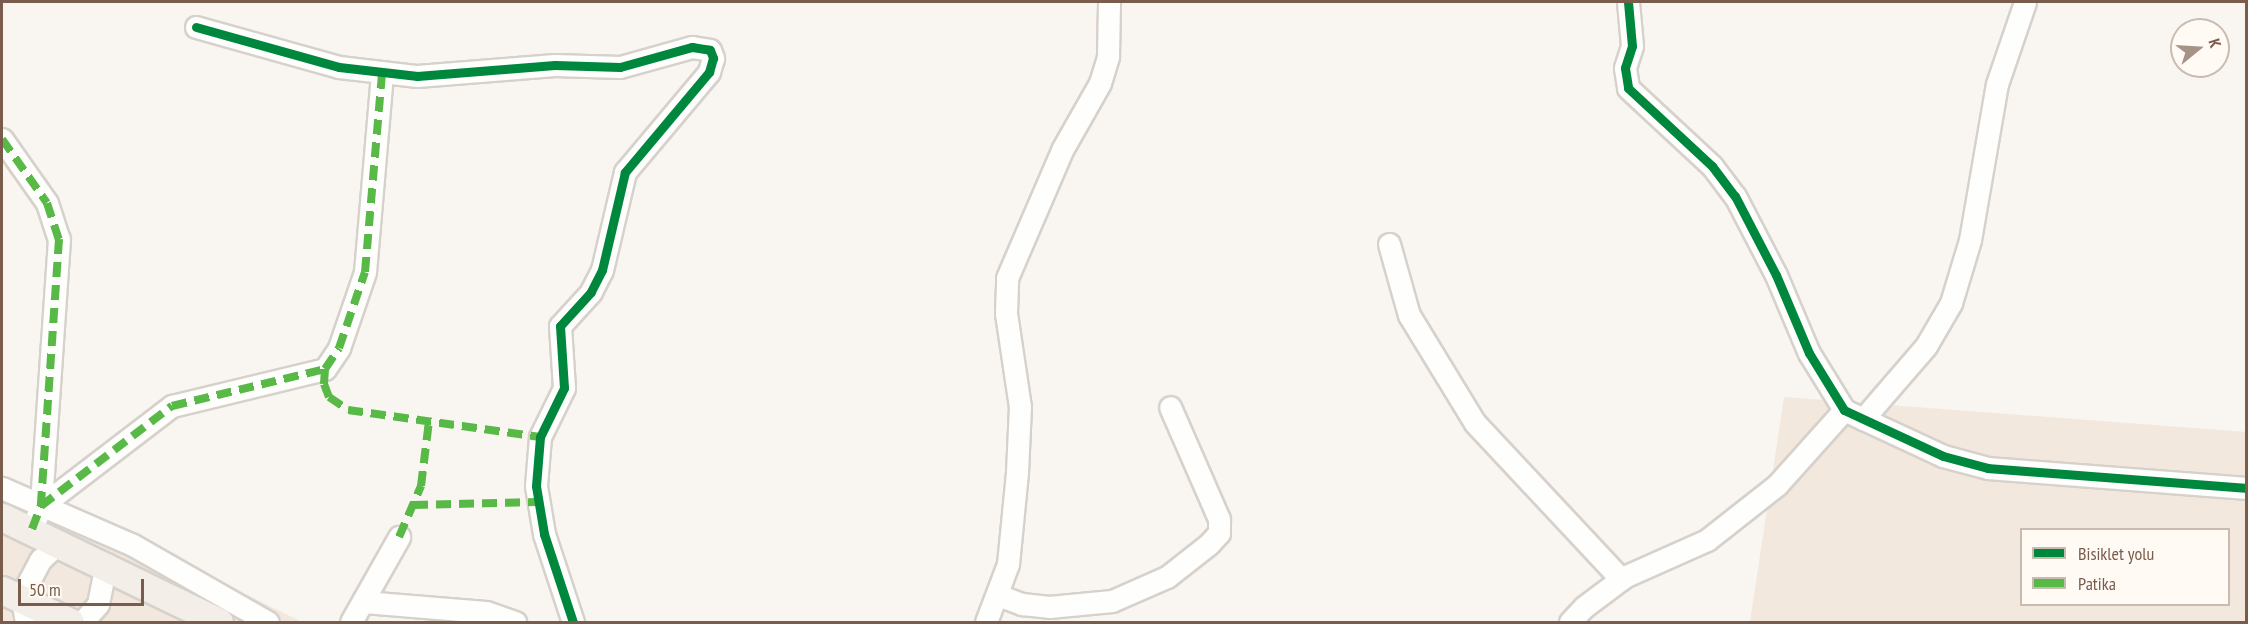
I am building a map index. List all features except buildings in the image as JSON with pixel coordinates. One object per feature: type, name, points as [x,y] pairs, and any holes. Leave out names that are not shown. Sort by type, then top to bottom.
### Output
[{"type":"main road","points":[[2,517],[36,517],[59,542],[219,622]]},
{"type":"main road","points":[[17,604],[70,622]]},
{"type":"street","points":[[986,622],[998,595],[1011,547],[1020,406],[1006,313],[1007,278],[1062,150],[1081,122],[1100,83],[1108,56],[1109,2]]},
{"type":"street","points":[[1628,2],[1632,46],[1625,68],[1628,88],[1712,166],[1735,196],[1776,274],[1809,353],[1854,415],[1943,456],[1988,468],[2247,488]]},
{"type":"street","points":[[1570,622],[1584,607],[1621,579],[1707,540],[1777,485],[1926,346],[1951,303],[1970,240],[1997,84],[2025,2]]},
{"type":"street","points":[[196,27],[270,51],[382,74],[462,75],[555,65],[620,67],[703,46],[713,58],[710,72],[625,172],[602,270],[591,292],[560,326],[564,388],[540,437],[536,486],[544,534],[573,622]]},
{"type":"street","points":[[36,517],[172,406],[325,369],[339,348],[365,272],[382,74]]},
{"type":"street","points":[[2,139],[47,204],[59,239],[36,517]]},
{"type":"street","points":[[1389,244],[1409,315],[1474,423],[1621,579]]},
{"type":"street","points":[[998,595],[1022,604],[1049,607],[1112,601],[1167,577],[1209,544],[1219,533],[1219,519],[1170,407]]},
{"type":"street","points":[[2,488],[36,517],[133,545],[268,622]]},
{"type":"street","points":[[351,622],[399,537]]},
{"type":"street","points":[[17,604],[40,560],[59,542]]},
{"type":"street","points":[[82,622],[98,604],[106,564]]},
{"type":"street","points":[[364,602],[469,610],[515,622]]},
{"type":"shaded area","points":[[1784,397],[2246,432],[2246,622],[1750,622]]},
{"type":"shaded area","points":[[2,474],[302,622],[2,622]]},
{"type":"marked path","points":[[32,529],[41,506],[172,406],[325,369],[339,348],[365,272],[382,74]]},
{"type":"marked path","points":[[2,139],[47,203],[59,239],[41,506]]},
{"type":"marked path","points":[[325,369],[324,384],[329,397],[348,410],[540,437]]},
{"type":"marked path","points":[[399,537],[421,486],[429,421]]},
{"type":"marked path","points":[[413,505],[537,502]]},
{"type":"cycle path","points":[[1628,2],[1632,46],[1625,68],[1628,88],[1712,166],[1735,196],[1776,275],[1809,353],[1844,410],[1943,456],[1988,468],[2246,488]]},
{"type":"cycle path","points":[[196,27],[339,67],[417,76],[555,65],[620,67],[692,47],[710,50],[713,58],[709,72],[625,172],[602,270],[591,292],[560,326],[564,388],[540,437],[536,486],[544,534],[573,622]]}]
